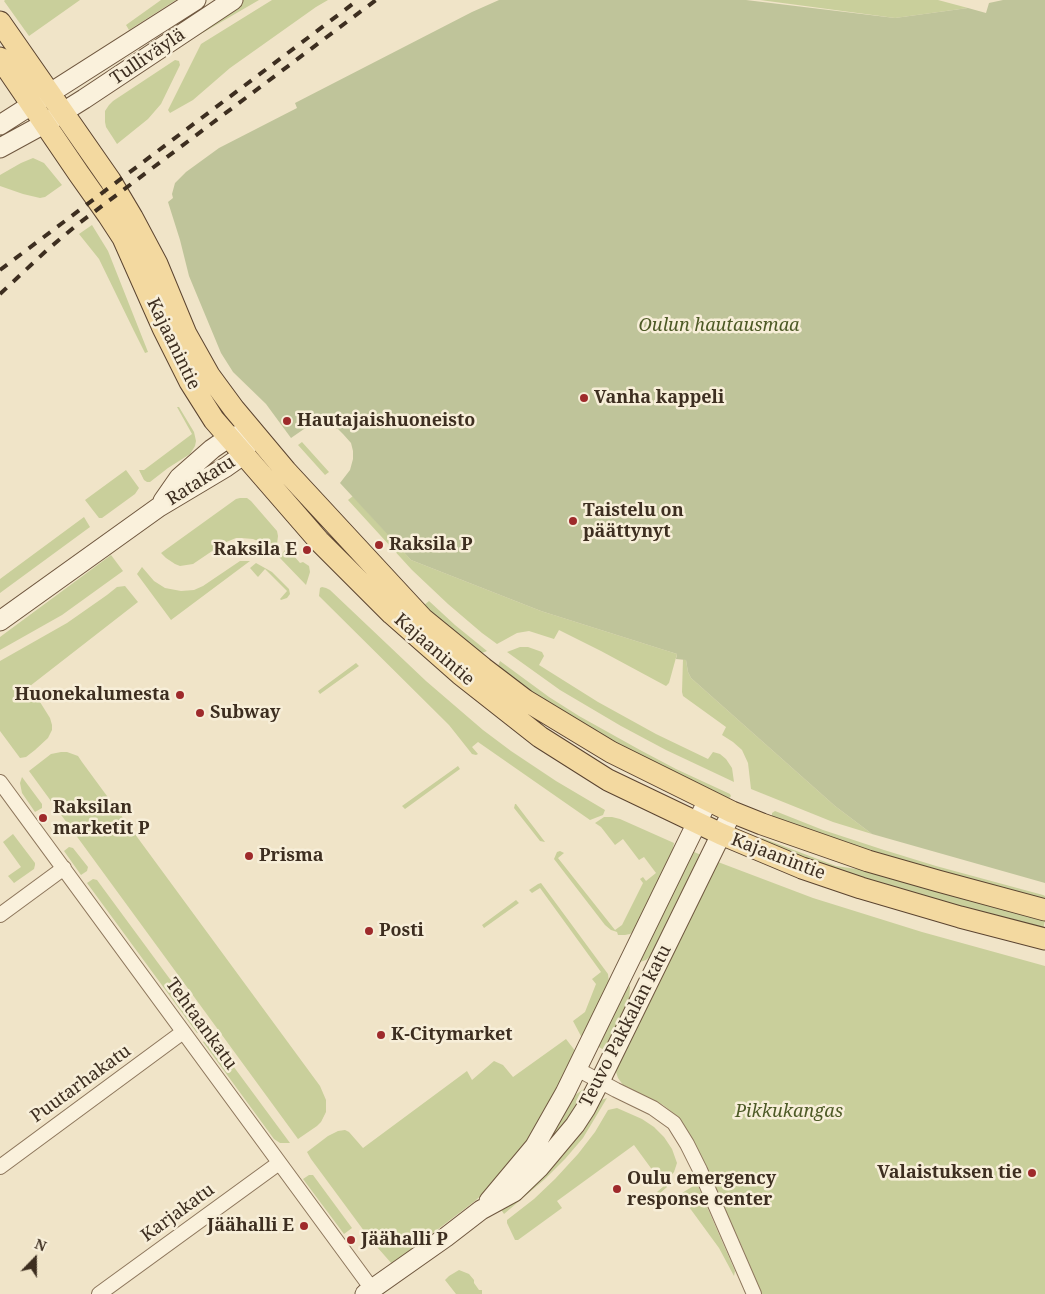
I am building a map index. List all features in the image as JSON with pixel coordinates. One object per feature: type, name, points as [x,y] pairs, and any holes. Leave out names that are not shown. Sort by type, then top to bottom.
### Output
[{"type":"main road","name":"Kajaanintie","points":[[0,22],[110,180],[132,216],[157,264],[186,334],[209,375],[253,432],[303,490],[423,619],[525,700],[611,752],[732,812],[868,861],[938,882],[1045,910]]},
{"type":"main road","name":"Kajaanintie","points":[[0,58],[123,238],[163,328],[190,382],[214,420],[319,541],[392,614],[460,674],[540,738],[608,780],[696,823],[802,868],[861,888],[960,917],[1045,939]]},
{"type":"street","name":"Tulliväylä","points":[[0,125],[196,0]]},
{"type":"street","name":"Tulliväylä","points":[[0,148],[63,112],[233,0]]},
{"type":"street","name":"Ratakatu","points":[[159,506],[180,478],[228,438],[253,432]]},
{"type":"street","name":"Ratakatu","points":[[0,621],[159,506],[220,472],[243,455],[253,432]]},
{"type":"street","name":"Tehtaankatu","points":[[0,782],[279,1162],[368,1292]]},
{"type":"street","name":"Teuvo Pakkalan katu","points":[[481,1210],[534,1146],[554,1113],[708,800]]},
{"type":"street","name":"Teuvo Pakkalan katu","points":[[368,1292],[481,1210],[514,1192],[539,1168],[574,1125],[586,1108],[600,1081],[732,812]]},
{"type":"street","points":[[0,915],[64,868]]},
{"type":"street","name":"Puutarhakatu","points":[[0,1167],[183,1032]]},
{"type":"street","points":[[577,1069],[653,1108],[674,1123],[700,1170],[754,1294]]},
{"type":"street","name":"Karjakatu","points":[[99,1294],[279,1162]]},
{"type":"green space","points":[[5,0],[80,0],[29,36]]},
{"type":"green space","points":[[161,0],[176,0],[129,30],[126,25]]},
{"type":"green space","points":[[241,0],[259,0],[180,46]]},
{"type":"green space","points":[[272,0],[328,0],[230,68],[193,100],[170,113],[168,110],[201,44]]},
{"type":"green space","name":"Oulun hautausmaa","points":[[499,0],[746,0],[895,18],[968,8],[986,13],[989,3],[1003,0],[1045,0],[1045,883],[872,834],[835,806],[691,678],[686,660],[676,659],[677,654],[541,611],[411,560],[340,483],[350,470],[353,459],[351,443],[343,434],[331,426],[314,425],[291,438],[266,404],[233,372],[221,353],[189,276],[168,202],[173,198],[172,194],[175,183],[186,172],[219,148],[297,108],[295,103]]},
{"type":"green space","points":[[760,0],[938,0],[968,8],[895,18]]},
{"type":"green space","points":[[175,60],[179,61],[180,65],[161,104],[148,119],[117,144],[106,127],[105,111],[109,105]]},
{"type":"green space","points":[[33,158],[44,163],[62,185],[45,197],[40,198],[0,186],[0,175]]},
{"type":"green space","points":[[92,225],[108,251],[148,352],[145,353],[99,259],[79,234]]},
{"type":"green space","points":[[177,407],[179,407],[194,432],[195,446],[190,454],[150,482],[147,482],[139,470],[144,470],[192,434]]},
{"type":"green space","points":[[302,442],[329,472],[325,475],[298,445]]},
{"type":"green space","points":[[126,470],[139,488],[135,494],[102,518],[99,518],[85,500]]},
{"type":"green space","points":[[353,496],[411,560],[541,611],[677,654],[669,683],[666,686],[559,630],[554,639],[529,631],[517,633],[497,644],[448,604],[412,570],[348,500]]},
{"type":"green space","points":[[247,498],[251,501],[277,531],[277,544],[272,551],[253,539],[236,538],[224,543],[193,564],[180,566],[161,553],[236,499]]},
{"type":"green space","points":[[84,517],[90,527],[0,593],[0,579]]},
{"type":"green space","points":[[288,549],[297,553],[294,556],[300,563],[303,562],[309,566],[310,572],[306,585],[279,557]]},
{"type":"green space","points":[[111,555],[123,571],[62,615],[0,650],[0,637]]},
{"type":"green space","points":[[240,561],[250,561],[171,620],[137,574],[142,567],[154,581],[165,588],[181,591],[194,590]]},
{"type":"green space","points":[[256,563],[272,572],[289,589],[290,594],[287,598],[280,599],[287,591],[265,569],[257,576],[250,568]]},
{"type":"green space","points":[[125,586],[138,602],[30,686],[50,718],[52,730],[48,738],[35,750],[26,757],[20,758],[0,731],[0,661],[67,623],[117,587]]},
{"type":"green space","points":[[320,588],[330,590],[426,681],[483,730],[556,781],[605,810],[603,815],[590,820],[478,742],[472,747],[478,754],[472,754],[449,725],[319,596]]},
{"type":"green space","points":[[429,601],[487,651],[478,653],[423,606]]},
{"type":"green space","points":[[520,647],[528,647],[542,652],[544,656],[539,665],[598,702],[656,734],[708,759],[713,752],[720,754],[732,768],[734,782],[666,750],[560,690],[507,652]]},
{"type":"green space","points":[[683,659],[686,660],[691,678],[835,806],[872,834],[833,822],[751,789],[748,763],[742,750],[722,735],[726,727],[683,696]]},
{"type":"green space","points":[[500,661],[549,697],[579,716],[676,769],[731,796],[729,799],[594,732],[538,698],[498,666]]},
{"type":"green space","points":[[356,663],[359,666],[320,694],[318,691]]},
{"type":"green space","points":[[61,752],[78,756],[320,1086],[326,1100],[326,1112],[317,1126],[298,1139],[29,771],[51,754]]},
{"type":"green space","points":[[458,766],[460,769],[405,809],[402,806]]},
{"type":"green space","points":[[22,777],[42,804],[42,808],[35,812],[22,793],[20,783]]},
{"type":"green space","points":[[515,804],[545,842],[540,841],[514,808]]},
{"type":"green space","points":[[775,811],[823,830],[884,850],[1043,895],[1045,896],[1045,903],[873,854],[777,819],[772,816],[772,813]]},
{"type":"green space","points":[[604,817],[620,819],[674,843],[672,854],[635,930],[625,935],[618,935],[617,932],[605,925],[554,859],[557,852],[564,853],[558,858],[615,930],[622,925],[643,883],[640,879],[643,877],[646,881],[656,873],[644,857],[639,860],[623,839],[615,845],[601,827],[595,823]]},
{"type":"green space","points":[[13,834],[35,863],[34,869],[14,883],[8,876],[21,867],[3,842]]},
{"type":"green space","points":[[762,838],[836,866],[870,871],[1045,920],[1043,930],[863,879],[761,842]]},
{"type":"green space","points":[[69,847],[73,848],[88,867],[87,871],[81,875],[64,851]]},
{"type":"green space","points":[[692,851],[701,855],[657,946],[646,960],[637,963]]},
{"type":"green space","name":"Pikkukangas","points":[[718,862],[813,898],[922,932],[1045,966],[1045,1294],[762,1294],[689,1133],[677,1116],[663,1105],[623,1085],[616,1072],[617,1066]]},
{"type":"green space","points":[[93,879],[97,880],[203,1024],[202,1030],[197,1033],[87,883]]},
{"type":"green space","points":[[541,883],[608,974],[609,983],[582,1038],[573,1021],[585,1012],[596,984],[592,979],[601,972],[540,888],[532,893],[529,890]]},
{"type":"green space","points":[[516,900],[519,903],[484,928],[482,925]]},
{"type":"green space","points":[[628,982],[630,987],[629,1001],[606,1051],[597,1046]]},
{"type":"green space","points":[[210,1037],[290,1143],[280,1143],[274,1139],[203,1042]]},
{"type":"green space","points":[[566,1039],[576,1052],[531,1138],[498,1180],[475,1201],[392,1264],[370,1239],[307,1152],[328,1136],[345,1130],[363,1148],[467,1071],[472,1080],[494,1061],[503,1065],[513,1077]]},
{"type":"green space","points":[[588,1088],[568,1123],[513,1181],[574,1096]]},
{"type":"green space","points":[[607,1098],[583,1138],[565,1159],[504,1214],[500,1208],[596,1104]]},
{"type":"green space","points":[[617,1108],[642,1119],[654,1127],[672,1149],[677,1163],[674,1172],[666,1182],[667,1187],[659,1194],[657,1192],[664,1186],[634,1145],[557,1201],[562,1208],[518,1240],[515,1240],[507,1220],[534,1199],[555,1179],[595,1132],[608,1110]]},
{"type":"green space","points":[[313,1175],[352,1228],[344,1234],[303,1179]]},
{"type":"green space","points":[[695,1185],[698,1186],[735,1271],[734,1276],[719,1248],[681,1196],[682,1193]]},
{"type":"green space","points":[[459,1270],[469,1274],[479,1290],[482,1290],[482,1294],[456,1294],[445,1280]]},
{"type":"railway","points":[[0,270],[358,0]]},
{"type":"railway","points":[[0,294],[78,224],[376,0]]},
{"type":"place","name":"Vanha kappeli","points":[[584,398]]},
{"type":"place","name":"Hautajaishuoneisto","points":[[287,421]]},
{"type":"place","name":"Taistelu on päättynyt","points":[[573,521]]},
{"type":"place","name":"Raksila P","points":[[379,545]]},
{"type":"place","name":"Raksila E","points":[[307,550]]},
{"type":"place","name":"Huonekalumesta","points":[[180,695]]},
{"type":"place","name":"Subway","points":[[200,713]]},
{"type":"place","name":"Raksilan marketit P","points":[[43,818]]},
{"type":"place","name":"Prisma","points":[[249,856]]},
{"type":"place","name":"Posti","points":[[369,931]]},
{"type":"place","name":"K-Citymarket","points":[[381,1035]]},
{"type":"place","name":"Valaistuksen tie","points":[[1032,1173]]},
{"type":"place","name":"Oulu emergency response center","points":[[617,1189]]},
{"type":"place","name":"Jäähalli E","points":[[304,1226]]},
{"type":"place","name":"Jäähalli P","points":[[351,1240]]}]
